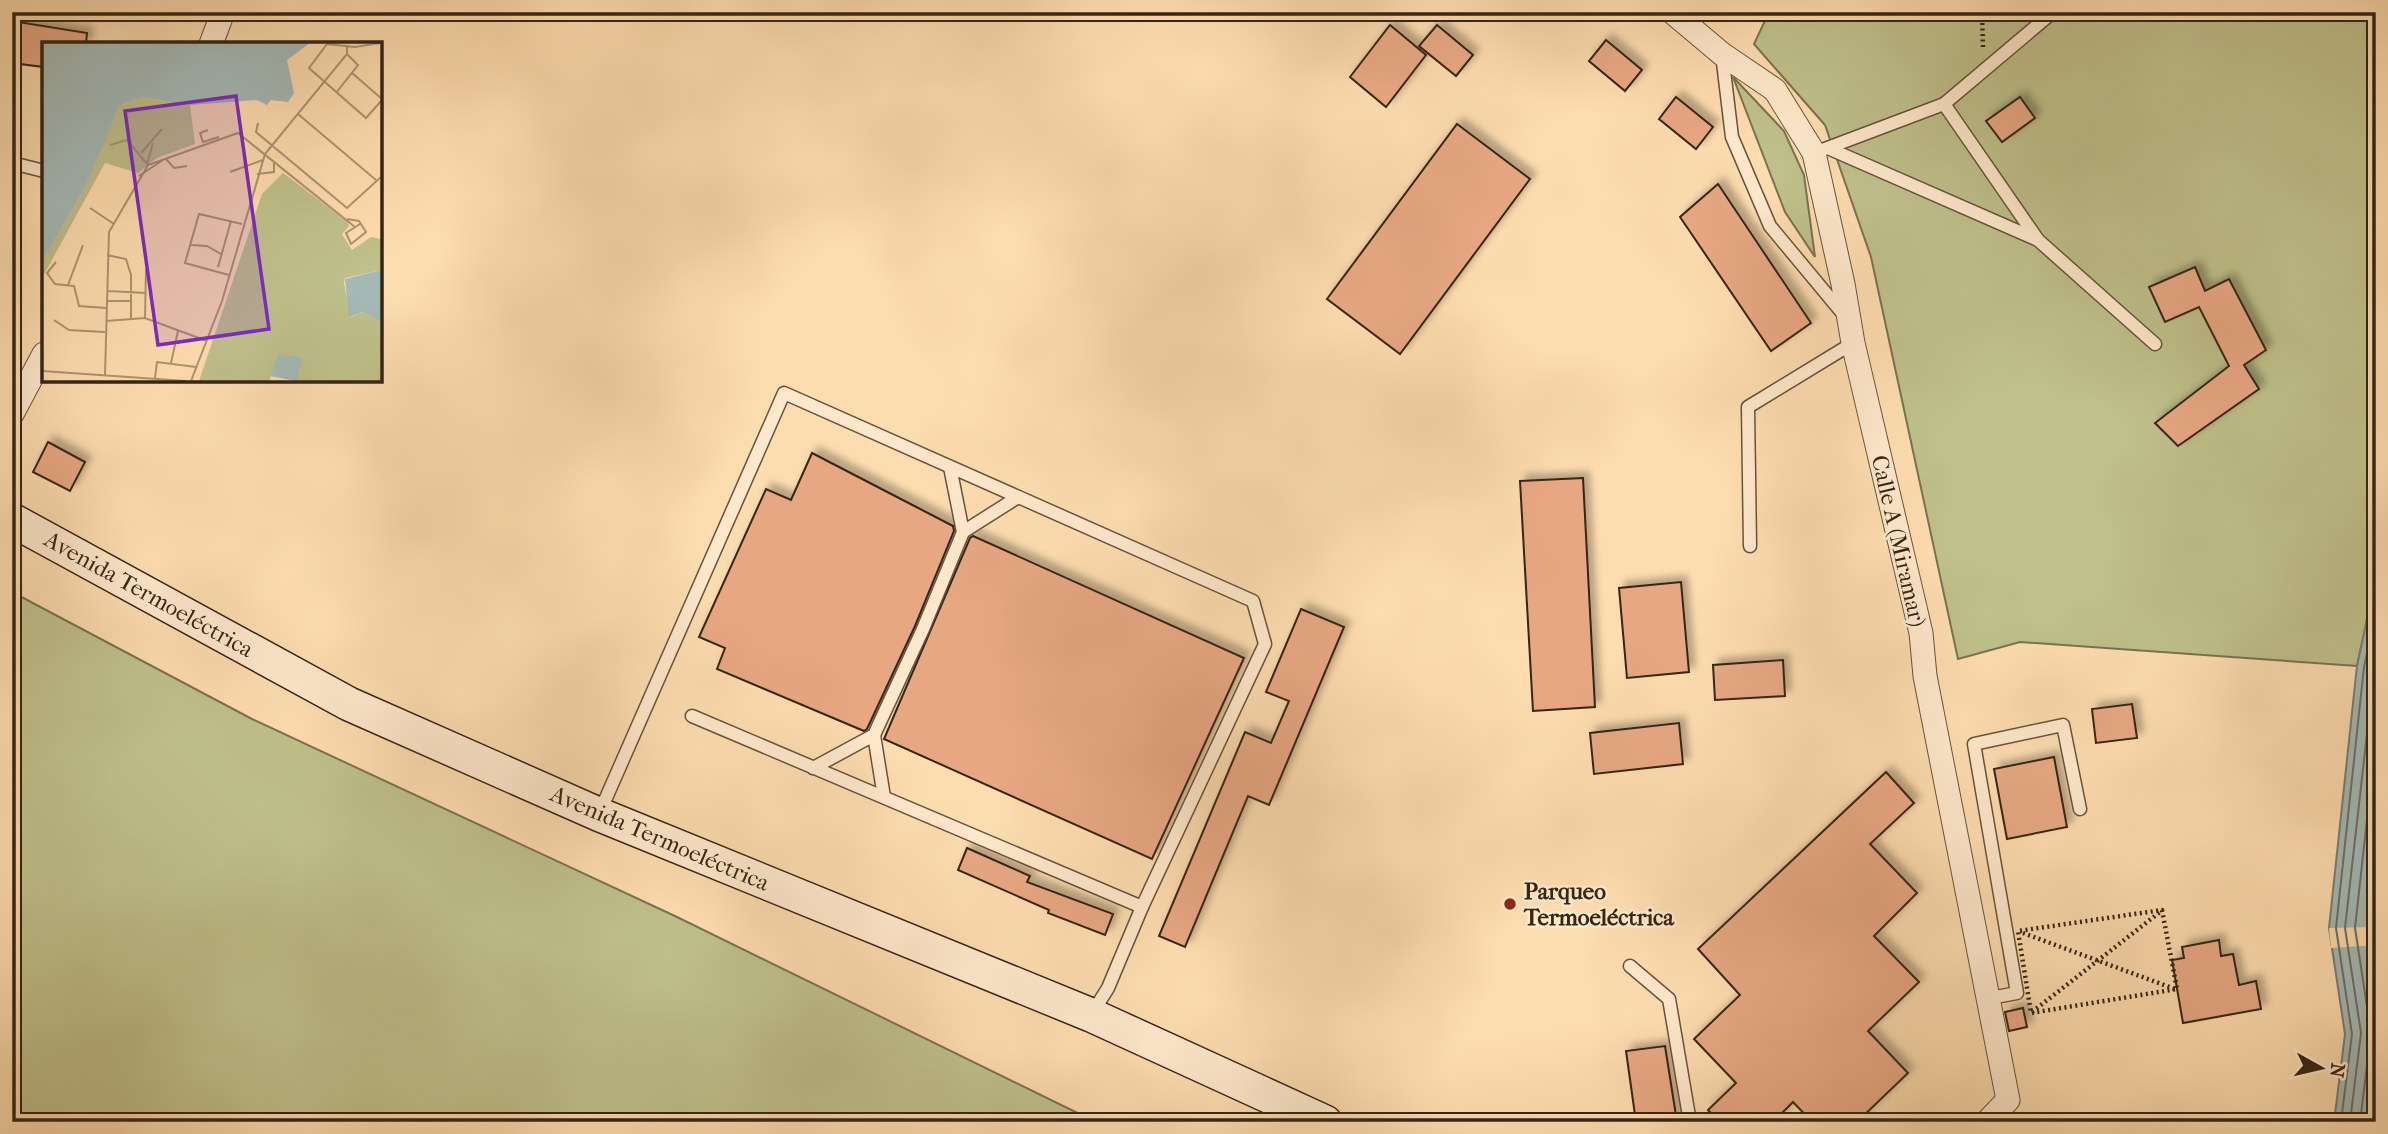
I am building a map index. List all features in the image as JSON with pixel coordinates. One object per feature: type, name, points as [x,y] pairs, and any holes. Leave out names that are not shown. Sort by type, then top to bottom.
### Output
[{"type":"main road","name":"Avenida Termoeléctrica","points":[[12,520],[349,704],[598,814],[1091,1015],[1325,1122]]},
{"type":"street","points":[[212,42],[223,12]]},
{"type":"street","name":"Calle A (Miramar)","points":[[1672,12],[1722,54],[1775,90],[1822,151],[1851,332],[1921,633],[1925,676],[2008,1100],[1987,1122]]},
{"type":"street","points":[[12,414],[42,358]]},
{"type":"lane","points":[[1822,151],[1944,104],[2053,12]]},
{"type":"lane","points":[[1722,54],[1732,137],[1770,226],[1851,332],[1748,407],[1750,546]]},
{"type":"lane","points":[[1944,104],[2038,240],[2155,344]]},
{"type":"lane","points":[[1822,151],[2038,240]]},
{"type":"lane","points":[[12,163],[42,170]]},
{"type":"lane","points":[[598,814],[784,393],[1253,601],[1265,644],[1142,907],[1108,988],[1091,1015]]},
{"type":"lane","points":[[950,467],[963,532]]},
{"type":"lane","points":[[884,797],[874,735],[963,532],[1018,497]]},
{"type":"lane","points":[[692,716],[1142,907]]},
{"type":"lane","points":[[1990,998],[2017,993],[1974,744],[2063,725],[2080,809]]},
{"type":"lane","points":[[814,768],[874,735]]},
{"type":"lane","points":[[1630,966],[1669,999],[1690,1122]]},
{"type":"path","points":[[1982,12],[1984,70]]},
{"type":"path","points":[[2018,931],[2162,910]]},
{"type":"path","points":[[2031,1013],[2162,910]]},
{"type":"path","points":[[2162,910],[2177,989]]},
{"type":"path","points":[[2018,931],[2177,989]]},
{"type":"path","points":[[2018,931],[2031,1013]]},
{"type":"path","points":[[2031,1013],[2177,989]]},
{"type":"green space","points":[[1769,12],[2376,12],[2376,578],[2357,666],[2020,642],[1958,659],[1871,257],[1825,125],[1754,44]]},
{"type":"green space","points":[[1733,77],[1784,131],[1804,175],[1815,257],[1785,212]]},
{"type":"green space","points":[[12,592],[252,719],[677,917],[1096,1122],[12,1122]]},
{"type":"water","points":[[2376,578],[2376,1122],[2334,1122],[2345,1034],[2329,928],[2357,666]]},
{"type":"pier","points":[[2376,927],[2376,945],[2331,948],[2329,928]]},
{"type":"building","points":[[12,21],[87,33],[86,42],[42,42],[42,67],[12,63]]},
{"type":"building","points":[[1390,25],[1426,55],[1386,107],[1350,77]]},
{"type":"building","points":[[1437,25],[1473,55],[1456,76],[1419,46]]},
{"type":"building","points":[[1606,40],[1642,70],[1625,91],[1589,61]]},
{"type":"building","points":[[1676,97],[1713,127],[1696,149],[1659,119]]},
{"type":"building","points":[[2020,97],[2035,118],[2002,142],[1986,121]]},
{"type":"building","points":[[1457,124],[1530,179],[1400,354],[1327,299]]},
{"type":"building","points":[[1718,184],[1811,323],[1771,351],[1680,217]]},
{"type":"building","points":[[2195,267],[2205,291],[2229,279],[2266,350],[2244,365],[2259,389],[2178,446],[2155,423],[2229,366],[2199,307],[2165,322],[2149,287]]},
{"type":"building","points":[[48,442],[85,462],[70,491],[33,472]]},
{"type":"building","points":[[812,453],[953,526],[954,531],[915,626],[864,731],[717,669],[725,648],[699,637],[766,489],[791,500]]},
{"type":"building","points":[[1583,478],[1595,707],[1533,711],[1520,481]]},
{"type":"building","points":[[973,536],[1244,658],[1152,859],[884,739]]},
{"type":"building","points":[[1681,582],[1689,672],[1627,678],[1619,588]]},
{"type":"building","points":[[1301,609],[1344,627],[1269,805],[1248,796],[1185,947],[1159,936],[1245,732],[1271,743],[1289,701],[1266,692]]},
{"type":"building","points":[[1783,660],[1785,696],[1715,700],[1713,665]]},
{"type":"building","points":[[2132,704],[2137,738],[2096,743],[2092,709]]},
{"type":"building","points":[[1679,723],[1683,764],[1594,774],[1590,733]]},
{"type":"building","points":[[2054,757],[2067,827],[2007,839],[1994,769]]},
{"type":"building","points":[[1886,772],[1914,803],[1870,844],[1917,893],[1874,936],[1919,982],[1868,1031],[1908,1073],[1857,1122],[1812,1122],[1793,1102],[1773,1122],[1719,1122],[1708,1110],[1736,1083],[1694,1039],[1740,995],[1698,949]]},
{"type":"building","points":[[967,848],[1030,876],[1027,882],[1113,914],[1105,935],[1048,913],[1049,910],[958,870]]},
{"type":"building","points":[[2219,940],[2221,956],[2233,954],[2239,985],[2256,981],[2261,1009],[2183,1023],[2172,960],[2184,958],[2182,947]]},
{"type":"building","points":[[2023,1008],[2027,1027],[2009,1031],[2005,1012]]},
{"type":"building","points":[[1665,1046],[1677,1122],[1636,1122],[1626,1051]]},
{"type":"place","name":"Parqueo Termoeléctrica","points":[[1510,904]]}]
